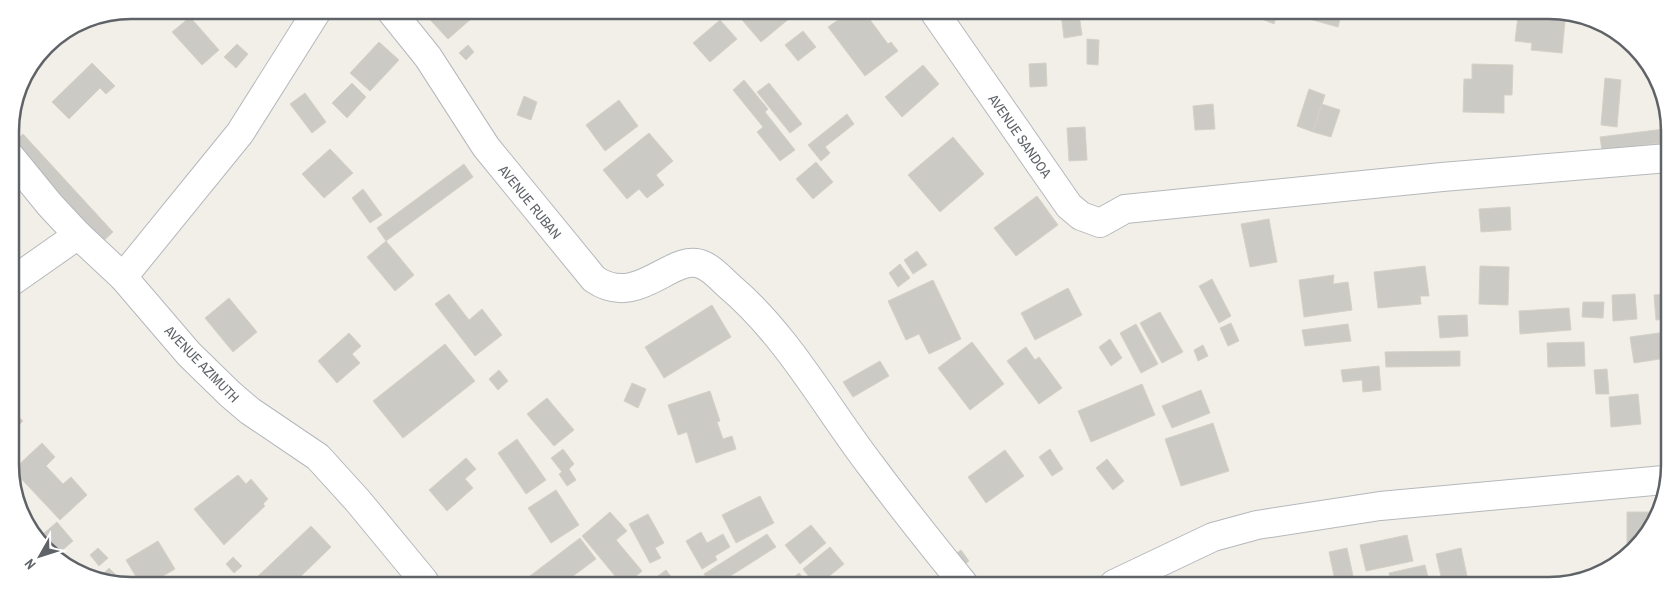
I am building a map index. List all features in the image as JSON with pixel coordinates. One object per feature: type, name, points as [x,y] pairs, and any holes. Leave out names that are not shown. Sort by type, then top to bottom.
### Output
[{"type":"street","points":[[123,277],[240,133],[312,19]]},
{"type":"street","name":"AVENUE RUBAN","points":[[397,19],[428,57],[486,146],[594,279],[610,288],[630,288],[692,263],[702,264],[747,301],[783,342],[871,466],[957,577]]},
{"type":"street","name":"AVENUE SANDOA","points":[[938,19],[1069,206],[1080,216],[1100,223],[1125,209],[1442,177],[1661,159]]},
{"type":"street","name":"AVENUE AZIMUTH","points":[[19,166],[78,235],[123,277],[189,354],[230,394],[318,457],[358,501],[421,577]]},
{"type":"street","points":[[19,276],[78,235]]},
{"type":"street","points":[[1129,577],[1213,537],[1257,525],[1380,506],[1660,480]]},
{"type":"building","points":[[188,19],[192,19],[219,50],[202,65],[172,32]]},
{"type":"building","points":[[429,19],[471,19],[448,39]]},
{"type":"building","points":[[741,19],[789,19],[761,42]]},
{"type":"building","points":[[839,19],[869,19],[888,44],[891,42],[898,51],[865,76],[828,27]]},
{"type":"building","points":[[1062,19],[1080,19],[1082,35],[1064,38]]},
{"type":"building","points":[[1262,19],[1276,19],[1274,24]]},
{"type":"building","points":[[1309,19],[1340,19],[1338,27]]},
{"type":"building","points":[[1518,19],[1565,21],[1562,53],[1531,50],[1532,43],[1515,41]]},
{"type":"building","points":[[720,20],[737,39],[710,62],[693,43]]},
{"type":"building","points":[[803,31],[816,47],[798,61],[785,45]]},
{"type":"building","points":[[1087,39],[1099,40],[1098,65],[1087,64]]},
{"type":"building","points":[[379,42],[399,60],[370,91],[350,73]]},
{"type":"building","points":[[237,44],[248,54],[236,68],[224,57]]},
{"type":"building","points":[[468,45],[474,52],[466,60],[459,53]]},
{"type":"building","points":[[92,63],[115,86],[106,94],[100,88],[69,119],[52,102]]},
{"type":"building","points":[[1046,63],[1047,86],[1030,87],[1029,64]]},
{"type":"building","points":[[1472,64],[1513,65],[1512,95],[1504,95],[1504,113],[1463,112],[1464,79],[1472,79]]},
{"type":"building","points":[[923,65],[939,84],[902,117],[885,97]]},
{"type":"building","points":[[1605,78],[1621,80],[1617,127],[1601,125]]},
{"type":"building","points":[[744,80],[768,109],[765,112],[795,150],[780,161],[757,132],[763,127],[733,90]]},
{"type":"building","points":[[352,83],[366,97],[347,118],[332,103]]},
{"type":"building","points":[[769,83],[802,124],[790,133],[757,92]]},
{"type":"building","points":[[1309,89],[1325,95],[1313,132],[1297,126]]},
{"type":"building","points":[[305,93],[326,122],[312,133],[290,104]]},
{"type":"building","points":[[524,96],[537,102],[531,120],[517,115]]},
{"type":"building","points":[[619,100],[638,126],[605,151],[586,125]]},
{"type":"building","points":[[1213,104],[1215,129],[1195,130],[1193,106]]},
{"type":"building","points":[[1322,104],[1340,110],[1331,137],[1313,132]]},
{"type":"building","points":[[847,114],[854,124],[825,147],[830,153],[821,161],[808,145]]},
{"type":"building","points":[[1085,127],[1087,160],[1069,161],[1067,128]]},
{"type":"building","points":[[1661,129],[1661,143],[1602,150],[1600,137]]},
{"type":"building","points":[[649,133],[673,161],[656,175],[664,185],[647,198],[639,189],[627,199],[603,170]]},
{"type":"building","points":[[23,134],[113,232],[99,245],[19,156],[19,138]]},
{"type":"building","points":[[953,137],[984,174],[940,212],[908,175]]},
{"type":"building","points":[[330,149],[353,173],[324,198],[302,174]]},
{"type":"building","points":[[816,162],[833,182],[813,199],[796,179]]},
{"type":"building","points":[[464,164],[473,177],[386,241],[377,228]]},
{"type":"building","points":[[363,189],[382,215],[370,223],[352,198]]},
{"type":"building","points":[[1037,196],[1058,225],[1016,256],[994,228]]},
{"type":"building","points":[[1510,207],[1511,230],[1481,232],[1479,209]]},
{"type":"building","points":[[1269,219],[1277,262],[1250,267],[1241,224]]},
{"type":"building","points":[[386,241],[414,275],[395,291],[367,257]]},
{"type":"building","points":[[917,251],[927,265],[913,274],[904,260]]},
{"type":"building","points":[[900,264],[910,278],[898,287],[889,273]]},
{"type":"building","points":[[1425,266],[1429,296],[1420,296],[1421,304],[1378,308],[1374,272]]},
{"type":"building","points":[[1480,266],[1509,267],[1508,305],[1479,304]]},
{"type":"building","points":[[1334,275],[1333,284],[1348,282],[1352,310],[1304,317],[1299,280]]},
{"type":"building","points":[[1212,279],[1231,316],[1219,323],[1199,286]]},
{"type":"building","points":[[933,280],[961,339],[929,354],[919,334],[906,340],[888,301]]},
{"type":"building","points":[[1068,288],[1082,315],[1035,340],[1021,313]]},
{"type":"building","points":[[449,294],[469,320],[482,309],[502,335],[475,356],[435,304]]},
{"type":"building","points":[[1635,294],[1637,319],[1613,321],[1612,295]]},
{"type":"building","points":[[1661,294],[1661,320],[1656,320],[1654,295]]},
{"type":"building","points":[[229,298],[257,332],[233,352],[205,318]]},
{"type":"building","points":[[1583,302],[1604,302],[1603,318],[1582,317]]},
{"type":"building","points":[[712,305],[731,337],[664,378],[645,347]]},
{"type":"building","points":[[1569,308],[1571,330],[1520,334],[1519,311]]},
{"type":"building","points":[[1160,312],[1183,352],[1162,363],[1140,323]]},
{"type":"building","points":[[1467,315],[1468,336],[1440,338],[1438,316]]},
{"type":"building","points":[[1231,323],[1239,341],[1228,346],[1220,328]]},
{"type":"building","points":[[1136,324],[1158,364],[1141,373],[1120,333]]},
{"type":"building","points":[[1348,324],[1351,341],[1305,346],[1302,330]]},
{"type":"building","points":[[349,333],[361,346],[352,354],[360,363],[337,383],[318,361]]},
{"type":"building","points":[[1661,333],[1661,359],[1634,363],[1630,337]]},
{"type":"building","points":[[1110,339],[1122,358],[1111,366],[1099,347]]},
{"type":"building","points":[[972,342],[1004,384],[970,410],[938,368]]},
{"type":"building","points":[[1584,342],[1585,366],[1548,367],[1547,343]]},
{"type":"building","points":[[445,344],[475,381],[403,438],[373,401]]},
{"type":"building","points":[[1203,345],[1208,356],[1198,361],[1194,350]]},
{"type":"building","points":[[1026,347],[1035,360],[1039,357],[1062,388],[1039,404],[1007,361]]},
{"type":"building","points":[[1460,351],[1460,366],[1386,367],[1385,352]]},
{"type":"building","points":[[880,361],[889,376],[853,397],[843,382]]},
{"type":"building","points":[[1379,366],[1381,390],[1363,392],[1362,380],[1343,382],[1341,370]]},
{"type":"building","points":[[1607,369],[1609,394],[1596,394],[1594,370]]},
{"type":"building","points":[[499,370],[508,381],[498,390],[489,379]]},
{"type":"building","points":[[632,383],[646,389],[638,408],[624,401]]},
{"type":"building","points":[[1142,384],[1155,415],[1091,442],[1078,411]]},
{"type":"building","points":[[1201,390],[1210,413],[1172,428],[1162,406]]},
{"type":"building","points":[[710,391],[720,421],[717,422],[723,439],[732,436],[736,449],[696,463],[687,432],[678,435],[668,405]]},
{"type":"building","points":[[1638,394],[1641,424],[1611,427],[1609,397]]},
{"type":"building","points":[[547,398],[574,430],[554,446],[527,414]]},
{"type":"building","points":[[1213,423],[1229,471],[1181,486],[1165,439]]},
{"type":"building","points":[[517,439],[546,480],[526,494],[498,453]]},
{"type":"building","points":[[42,443],[55,457],[46,466],[63,484],[71,477],[87,495],[60,520],[20,477],[19,464]]},
{"type":"building","points":[[563,449],[574,464],[569,469],[576,480],[567,486],[559,474],[562,472],[551,458]]},
{"type":"building","points":[[1050,449],[1063,469],[1052,476],[1039,457]]},
{"type":"building","points":[[1005,450],[1024,476],[986,503],[968,477]]},
{"type":"building","points":[[466,458],[476,469],[465,479],[473,488],[447,511],[429,490]]},
{"type":"building","points":[[1107,459],[1124,481],[1113,490],[1096,468]]},
{"type":"building","points":[[238,475],[246,484],[251,479],[268,499],[263,504],[265,506],[224,545],[194,509]]},
{"type":"building","points":[[556,490],[579,525],[551,543],[528,508]]},
{"type":"building","points":[[760,496],[774,523],[736,543],[722,515]]},
{"type":"building","points":[[610,512],[627,531],[616,540],[642,571],[635,577],[616,577],[582,536]]},
{"type":"building","points":[[1627,512],[1649,512],[1649,515],[1638,534],[1629,545],[1627,544]]},
{"type":"building","points":[[648,514],[664,543],[655,548],[661,558],[650,563],[629,524]]},
{"type":"building","points":[[57,522],[65,531],[46,531]]},
{"type":"building","points":[[811,525],[826,543],[800,564],[785,545]]},
{"type":"building","points":[[311,526],[331,547],[300,577],[257,577]]},
{"type":"building","points":[[65,532],[73,541],[65,548]]},
{"type":"building","points":[[701,532],[707,543],[723,534],[730,547],[715,556],[717,560],[702,569],[686,541]]},
{"type":"building","points":[[767,534],[776,547],[729,577],[706,577],[704,574]]},
{"type":"building","points":[[1407,535],[1413,561],[1366,571],[1360,545]]},
{"type":"building","points":[[580,538],[596,559],[572,577],[529,577]]},
{"type":"building","points":[[158,541],[175,569],[161,577],[136,577],[126,560]]},
{"type":"building","points":[[830,547],[844,564],[828,577],[809,577],[803,569]]},
{"type":"building","points":[[98,548],[108,558],[99,566],[90,555]]},
{"type":"building","points":[[1347,548],[1353,577],[1334,577],[1329,552]]},
{"type":"building","points":[[1461,548],[1467,577],[1441,577],[1436,554]]},
{"type":"building","points":[[961,550],[969,561],[956,571],[947,560]]},
{"type":"building","points":[[233,557],[242,566],[234,573],[226,564]]},
{"type":"building","points":[[1425,565],[1428,577],[1390,577],[1389,573]]},
{"type":"building","points":[[109,568],[117,576],[109,575],[104,573]]},
{"type":"building","points":[[666,570],[671,577],[657,577]]},
{"type":"building","points":[[799,573],[802,577],[794,577]]}]
